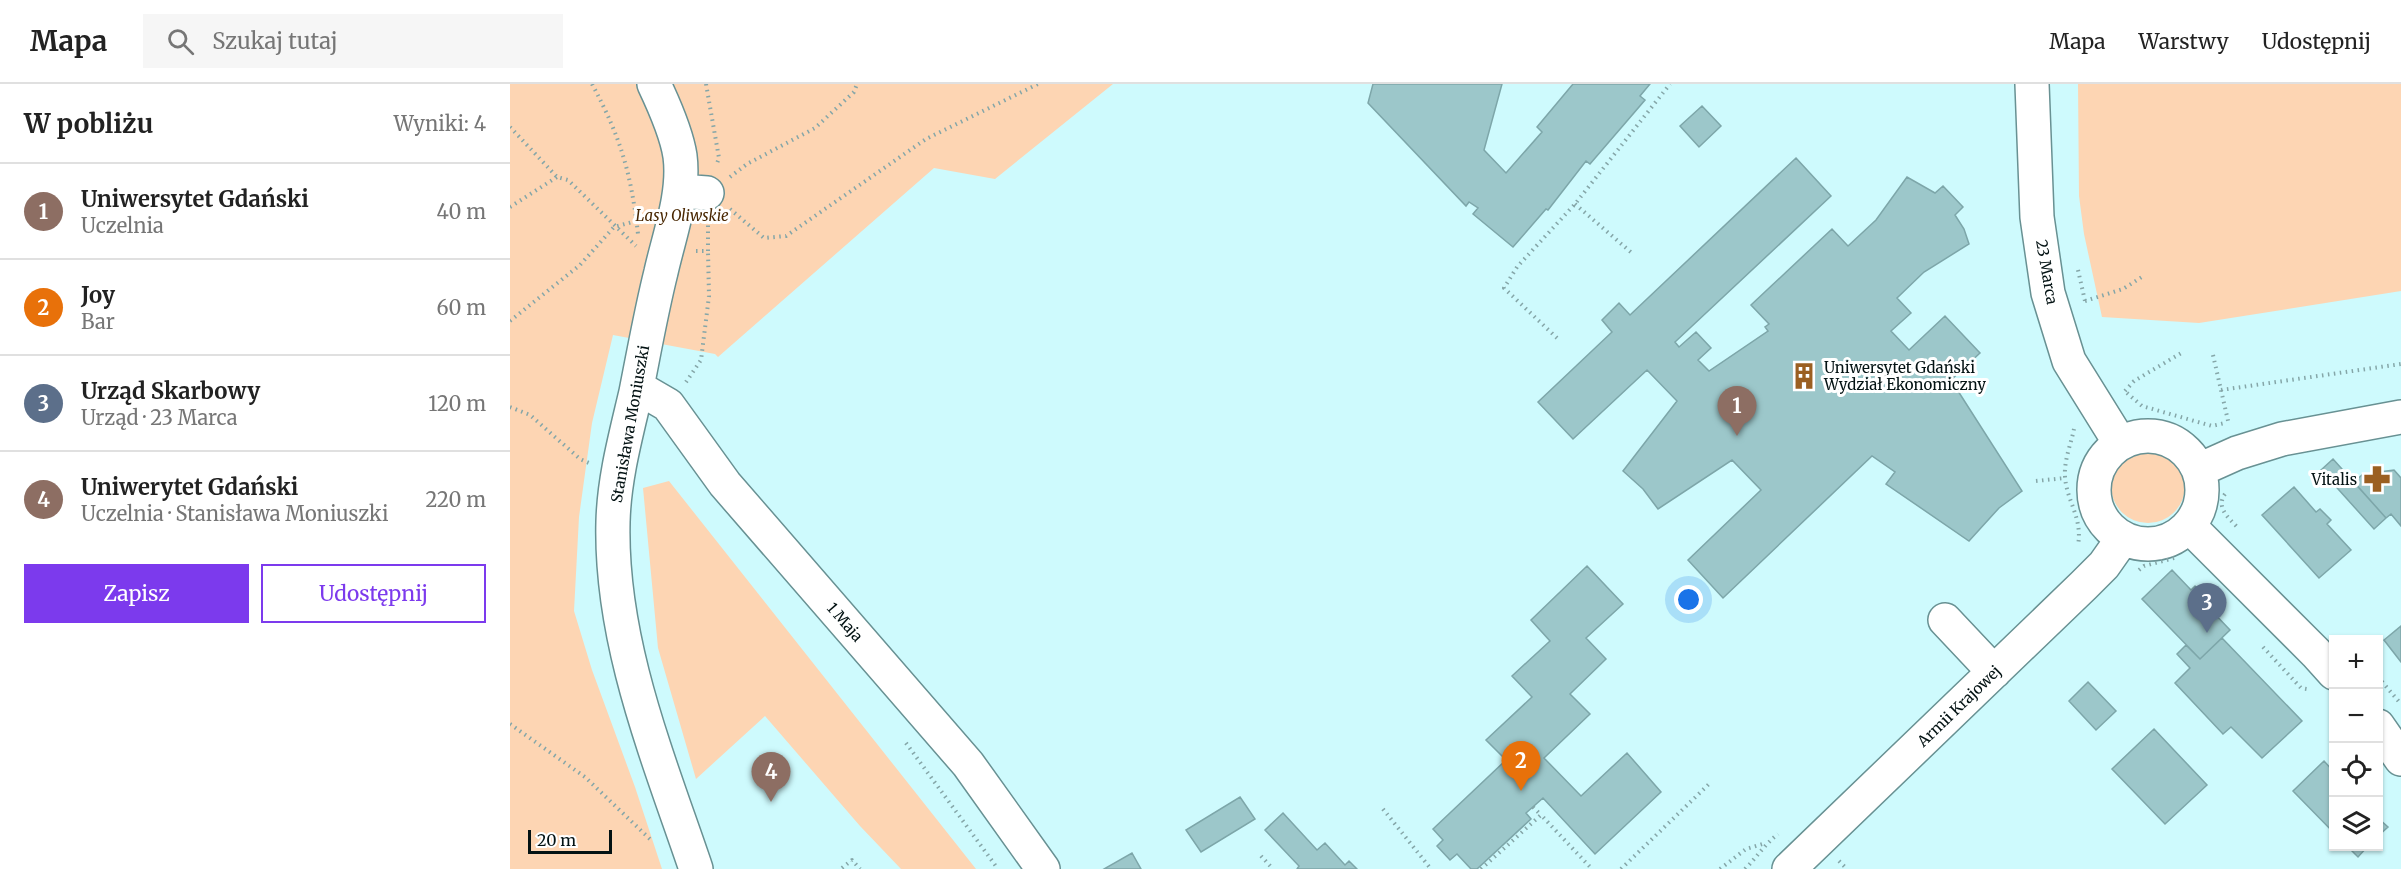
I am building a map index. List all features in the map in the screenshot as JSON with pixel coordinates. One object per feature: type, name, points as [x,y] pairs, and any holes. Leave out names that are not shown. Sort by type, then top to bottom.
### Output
[{"type":"street","name":"Stanisława Moniuszki","points":[[654,84],[694,192],[649,319],[618,473],[613,520],[613,553],[620,622],[640,700],[695,868]]},
{"type":"street","name":"23 Marca","points":[[2032,84],[2037,217],[2048,293],[2069,361],[2120,443]]},
{"type":"street","name":"1 Maja","points":[[637,387],[668,405],[725,484],[968,764],[1043,869]]},
{"type":"street","points":[[2199,470],[2237,453],[2282,439],[2401,417]]},
{"type":"street","points":[[2184,542],[2202,499],[2203,484],[2199,470],[2189,454],[2174,442],[2157,436],[2138,436],[2120,443],[2108,454],[2099,468],[2095,492],[2100,515],[2110,529],[2123,538],[2137,543],[2165,542],[2178,536],[2184,542],[2308,644],[2329,667]]},
{"type":"street","name":"Armii Krajowej","points":[[1790,869],[2104,565],[2123,538]]},
{"type":"street","points":[[1945,620],[1994,672]]},
{"type":"street","points":[[2383,732],[2401,759]]},
{"type":"path","points":[[592,84],[610,117],[623,151],[633,191],[636,255]]},
{"type":"path","points":[[694,192],[718,158],[706,84]]},
{"type":"path","points":[[694,192],[815,128],[854,92],[857,84]]},
{"type":"path","points":[[694,192],[764,238],[786,236],[926,139],[1038,84]]},
{"type":"path","points":[[1557,338],[1504,288],[1517,267],[1575,204],[1670,84]]},
{"type":"path","points":[[510,127],[557,177],[568,180],[637,247]]},
{"type":"path","points":[[510,207],[557,177]]},
{"type":"path","points":[[1575,204],[1633,254]]},
{"type":"path","points":[[510,321],[580,265],[614,227],[636,221]]},
{"type":"path","points":[[681,389],[701,360],[709,296],[708,251]]},
{"type":"path","points":[[2077,267],[2087,311]]},
{"type":"path","points":[[2085,301],[2123,289],[2145,275]]},
{"type":"path","points":[[2125,391],[2134,381],[2183,352]]},
{"type":"path","points":[[2221,390],[2401,364]]},
{"type":"path","points":[[2118,383],[2142,406],[2212,426],[2229,422]]},
{"type":"path","points":[[510,407],[530,415],[580,459],[589,463],[591,453]]},
{"type":"path","points":[[2074,429],[2065,465],[2065,478],[2077,514],[2079,543]]},
{"type":"path","points":[[2036,481],[2065,478]]},
{"type":"path","points":[[2137,572],[2184,542]]},
{"type":"path","points":[[2383,682],[2401,704]]},
{"type":"path","points":[[510,724],[585,777],[676,864],[695,868]]},
{"type":"path","points":[[1621,869],[1709,784]]},
{"type":"path","points":[[1533,807],[1592,869]]},
{"type":"path","points":[[1383,809],[1431,869]]},
{"type":"path","points":[[1481,869],[1541,815]]},
{"type":"path","points":[[1720,869],[1746,849],[1767,843],[1745,869]]},
{"type":"path","points":[[1261,856],[1273,869]]},
{"type":"path","points":[[842,868],[852,860],[860,869]]},
{"type":"path","points":[[1840,862],[1847,869]]},
{"type":"green space","name":"Lasy Oliwskie","points":[[510,84],[1113,84],[995,179],[934,168],[718,357],[715,354],[613,335],[592,423],[579,517],[574,611],[592,670],[662,869],[510,869]]},
{"type":"green space","points":[[2078,84],[2401,84],[2401,291],[2199,323],[2102,317],[2084,234],[2079,196]]},
{"type":"green space","points":[[2148,449],[2162,452],[2174,460],[2182,472],[2185,486],[2182,500],[2174,512],[2162,520],[2148,523],[2134,520],[2122,512],[2114,500],[2111,486],[2114,472],[2122,460],[2134,452]]},
{"type":"green space","points":[[669,481],[976,869],[901,869],[860,826],[765,716],[696,779],[658,648],[643,488]]},
{"type":"building","points":[[1373,84],[1502,84],[1484,150],[1506,173],[1542,132],[1537,127],[1573,84],[1650,84],[1640,96],[1645,100],[1590,164],[1586,161],[1548,210],[1546,209],[1513,247],[1473,214],[1478,208],[1469,202],[1466,206],[1368,103]]},
{"type":"building","points":[[1702,106],[1721,126],[1699,147],[1680,126]]},
{"type":"building","name":"Uniwersytet Gdański Wydział Ekonomiczny","points":[[1796,158],[1831,196],[1675,342],[1679,347],[1696,332],[1711,348],[1698,360],[1709,371],[1768,331],[1765,327],[1769,324],[1751,305],[1832,229],[1848,246],[1876,220],[1907,177],[1935,193],[1943,186],[1963,207],[1955,215],[1964,229],[1969,244],[1924,272],[1897,298],[1911,313],[1891,331],[1909,350],[1945,316],[1980,353],[1951,380],[2022,491],[1999,508],[1969,541],[1886,484],[1895,472],[1872,456],[1723,598],[1688,560],[1761,490],[1732,460],[1658,509],[1643,489],[1623,471],[1677,401],[1647,370],[1573,439],[1538,402],[1612,332],[1602,320],[1619,303],[1630,315]]},
{"type":"building","points":[[2333,459],[2386,518],[2374,529],[2321,470]]},
{"type":"building","points":[[2394,470],[2401,478],[2401,526],[2391,514],[2386,518],[2354,482],[2362,475],[2369,474],[2373,478],[2379,472]]},
{"type":"building","points":[[2294,487],[2316,512],[2320,509],[2331,520],[2327,524],[2351,550],[2319,578],[2262,515]]},
{"type":"building","points":[[1587,566],[1623,604],[1586,638],[1606,659],[1570,694],[1590,714],[1544,758],[1581,796],[1627,753],[1661,792],[1595,854],[1543,798],[1526,813],[1531,819],[1477,869],[1471,869],[1457,854],[1450,860],[1437,846],[1443,840],[1433,829],[1506,760],[1486,740],[1532,697],[1512,676],[1550,641],[1531,620]]},
{"type":"building","points":[[2172,570],[2191,590],[2195,586],[2215,607],[2211,610],[2230,630],[2200,659],[2142,599]]},
{"type":"building","points":[[2401,626],[2401,662],[2384,640]]},
{"type":"building","points":[[2222,638],[2302,721],[2262,758],[2231,727],[2223,734],[2175,683],[2190,668],[2177,654],[2186,645],[2200,659]]},
{"type":"building","points":[[2088,682],[2116,711],[2096,730],[2069,701]]},
{"type":"building","points":[[2154,729],[2207,785],[2165,824],[2112,769]]},
{"type":"building","points":[[2324,761],[2329,766],[2329,828],[2293,791]]},
{"type":"building","points":[[1240,797],[1255,819],[1201,852],[1186,830]]},
{"type":"building","points":[[1283,813],[1317,850],[1325,843],[1345,865],[1349,861],[1357,869],[1297,869],[1299,866],[1265,830]]},
{"type":"building","points":[[2352,851],[2363,851],[2358,857]]},
{"type":"building","points":[[1132,853],[1141,869],[1104,869]]},
{"type":"place","name":"Uniwersytet Gdański Wydział Ekonomiczny","points":[[1804,376]]},
{"type":"place","name":"Uniwersytet Gdański","points":[[1737,436]]},
{"type":"place","name":"Vitalis","points":[[2377,479]]},
{"type":"place","name":"Urząd Skarbowy","points":[[2207,633]]},
{"type":"place","name":"Joy","points":[[1521,791]]},
{"type":"place","name":"Uniwerytet Gdański","points":[[771,802]]}]
